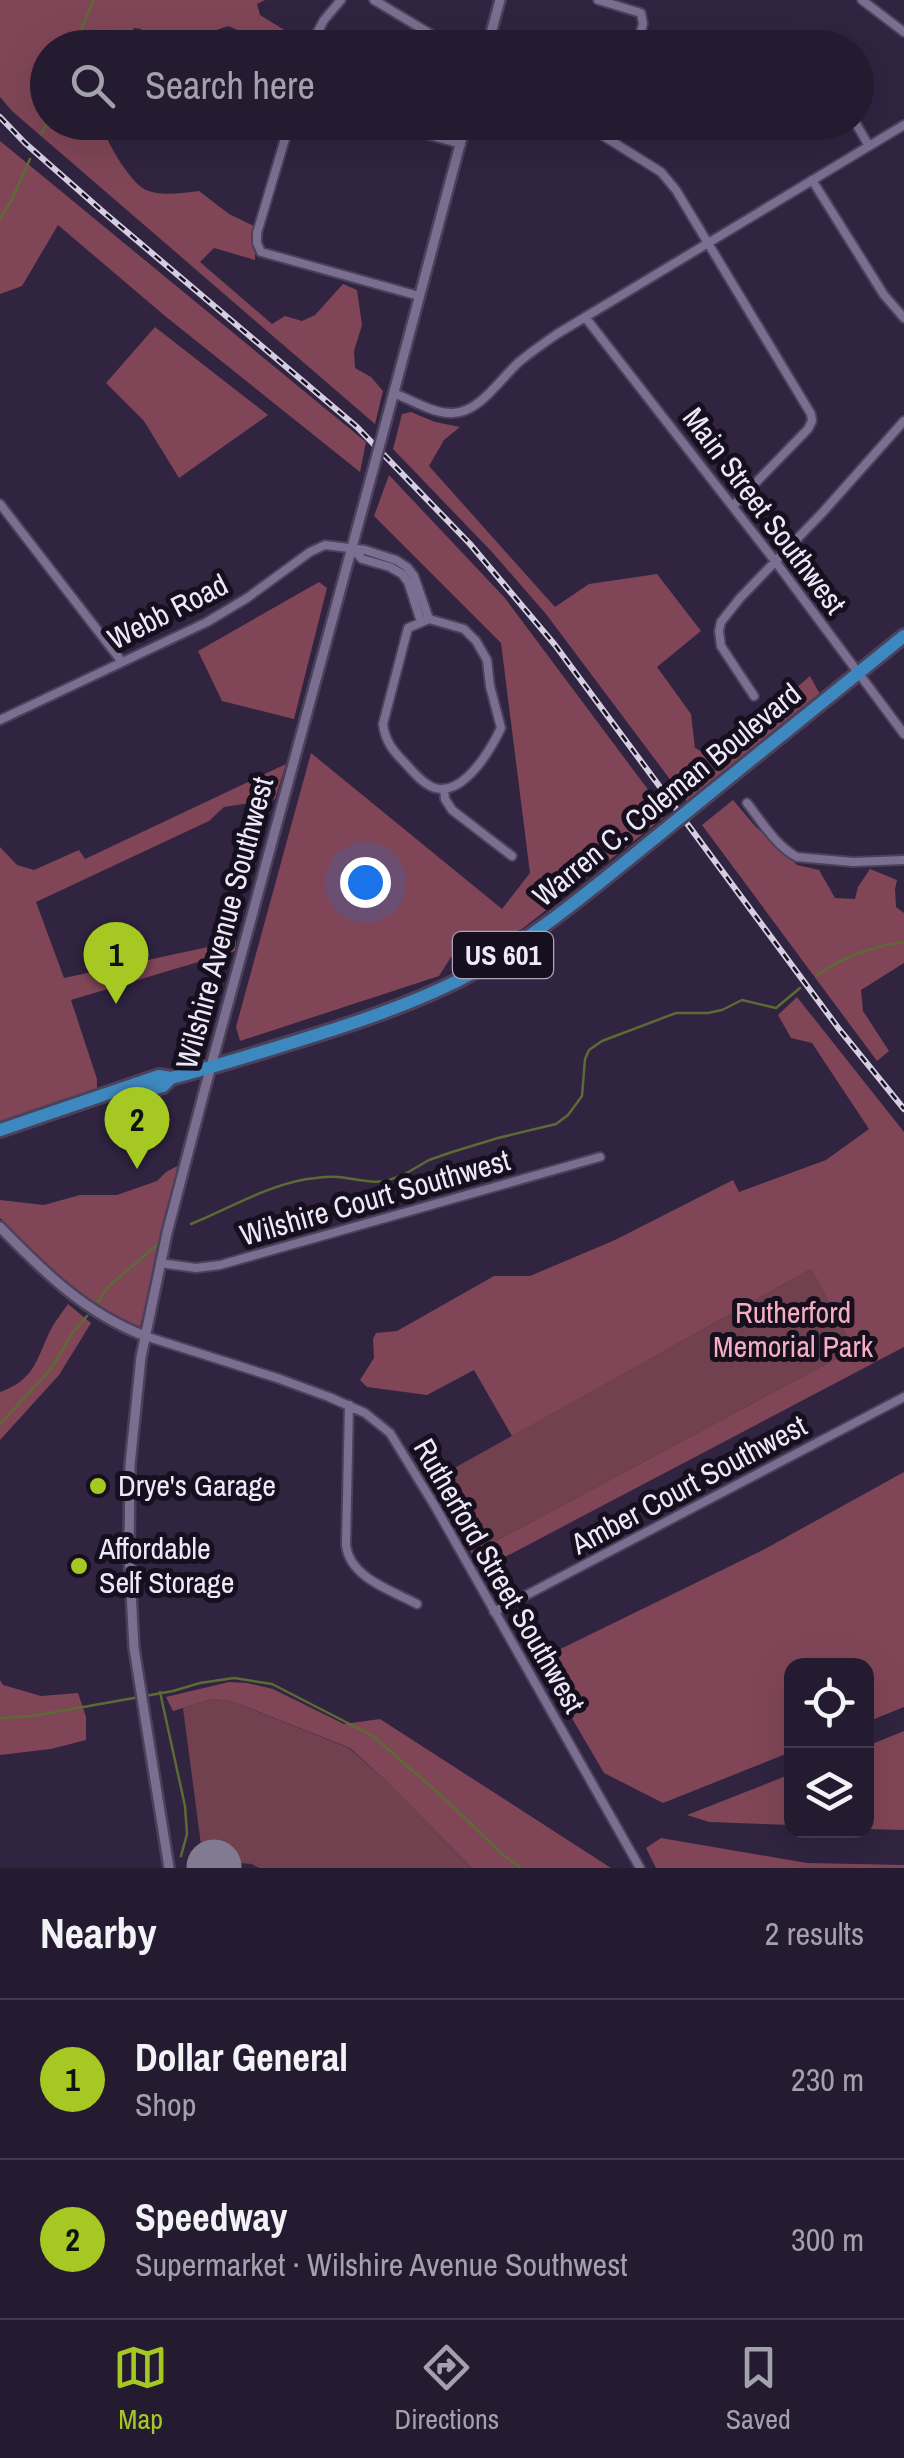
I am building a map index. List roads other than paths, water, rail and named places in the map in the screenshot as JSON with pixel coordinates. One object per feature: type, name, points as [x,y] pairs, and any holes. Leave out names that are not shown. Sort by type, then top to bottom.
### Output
[{"type":"highway","name":"Warren C. Coleman Boulevard","points":[[0,1130],[159,1076],[171,1078],[211,1068],[389,1011],[458,980],[554,919],[904,636]]},
{"type":"highway","name":"Warren C. Coleman Boulevard","points":[[0,1139],[164,1086],[171,1078]]},
{"type":"street","points":[[319,30],[341,0]]},
{"type":"street","points":[[374,0],[424,30]]},
{"type":"street","points":[[491,30],[500,0]]},
{"type":"street","points":[[598,0],[641,13],[641,30]]},
{"type":"street","points":[[862,0],[904,32]]},
{"type":"street","points":[[394,393],[444,413],[468,409],[556,334],[904,125]]},
{"type":"street","points":[[285,140],[257,234],[261,252],[419,296]]},
{"type":"street","points":[[447,140],[461,144]]},
{"type":"street","name":"Wilshire Avenue Southwest","points":[[169,1868],[136,1660],[130,1553],[130,1465],[145,1336],[211,1068],[462,140]]},
{"type":"street","points":[[611,140],[670,182],[811,414],[808,429],[733,506]]},
{"type":"street","points":[[866,140],[869,146]]},
{"type":"street","points":[[812,180],[884,295],[904,318]]},
{"type":"street","name":"Main Street Southwest","points":[[585,317],[904,734]]},
{"type":"street","points":[[754,696],[721,646],[722,622],[902,427]]},
{"type":"street","points":[[0,504],[122,662]]},
{"type":"street","name":"Webb Road","points":[[0,720],[207,622],[318,548],[334,544],[352,548]]},
{"type":"street","points":[[352,548],[396,560],[407,567],[414,576],[425,620]]},
{"type":"street","points":[[425,620],[464,628],[476,641],[487,660],[501,728],[473,772],[444,788],[432,788],[414,773],[384,737],[383,724],[408,628],[425,620]]},
{"type":"street","points":[[444,788],[452,810],[512,856]]},
{"type":"street","points":[[747,803],[774,837],[797,857],[853,862],[904,860]]},
{"type":"street","name":"Wilshire Court Southwest","points":[[160,1264],[220,1266],[600,1157]]},
{"type":"street","points":[[0,1227],[82,1303],[121,1327],[145,1336]]},
{"type":"street","name":"Rutherford Street Southwest","points":[[145,1336],[349,1405],[373,1418],[400,1445],[640,1868]]},
{"type":"street","name":"Amber Court Southwest","points":[[494,1612],[904,1397]]},
{"type":"street","points":[[349,1405],[349,1560],[359,1572],[417,1604]]},
{"type":"waterway","points":[[81,30],[93,0]]},
{"type":"waterway","points":[[0,219],[30,159]]},
{"type":"waterway","points":[[817,975],[859,953],[904,942]]},
{"type":"waterway","points":[[405,1174],[452,1152],[556,1124],[582,1096],[585,1059],[589,1050],[602,1041],[676,1013],[708,1013],[742,1000],[776,1008],[800,988]]},
{"type":"waterway","points":[[191,1224],[292,1182],[331,1177],[376,1182],[399,1176]]},
{"type":"waterway","points":[[96,1304],[109,1286],[158,1244]]},
{"type":"waterway","points":[[0,1424],[51,1369],[87,1316]]},
{"type":"waterway","points":[[0,1718],[33,1716],[234,1678],[272,1684],[373,1736],[521,1868]]},
{"type":"waterway","points":[[160,1692],[185,1806],[187,1834],[181,1856]]},
{"type":"railway","points":[[0,117],[101,210],[357,427],[470,544],[555,645],[839,1029],[904,1109]]},
{"type":"place","name":"Dollar General","points":[[116,1004]]},
{"type":"place","name":"Speedway","points":[[137,1169]]},
{"type":"place","name":"Drye's Garage","points":[[98,1486]]},
{"type":"place","name":"Affordable Self Storage","points":[[79,1566]]},
{"type":"park label","name":"Rutherford Memorial Park","points":[[793,1330]]}]
